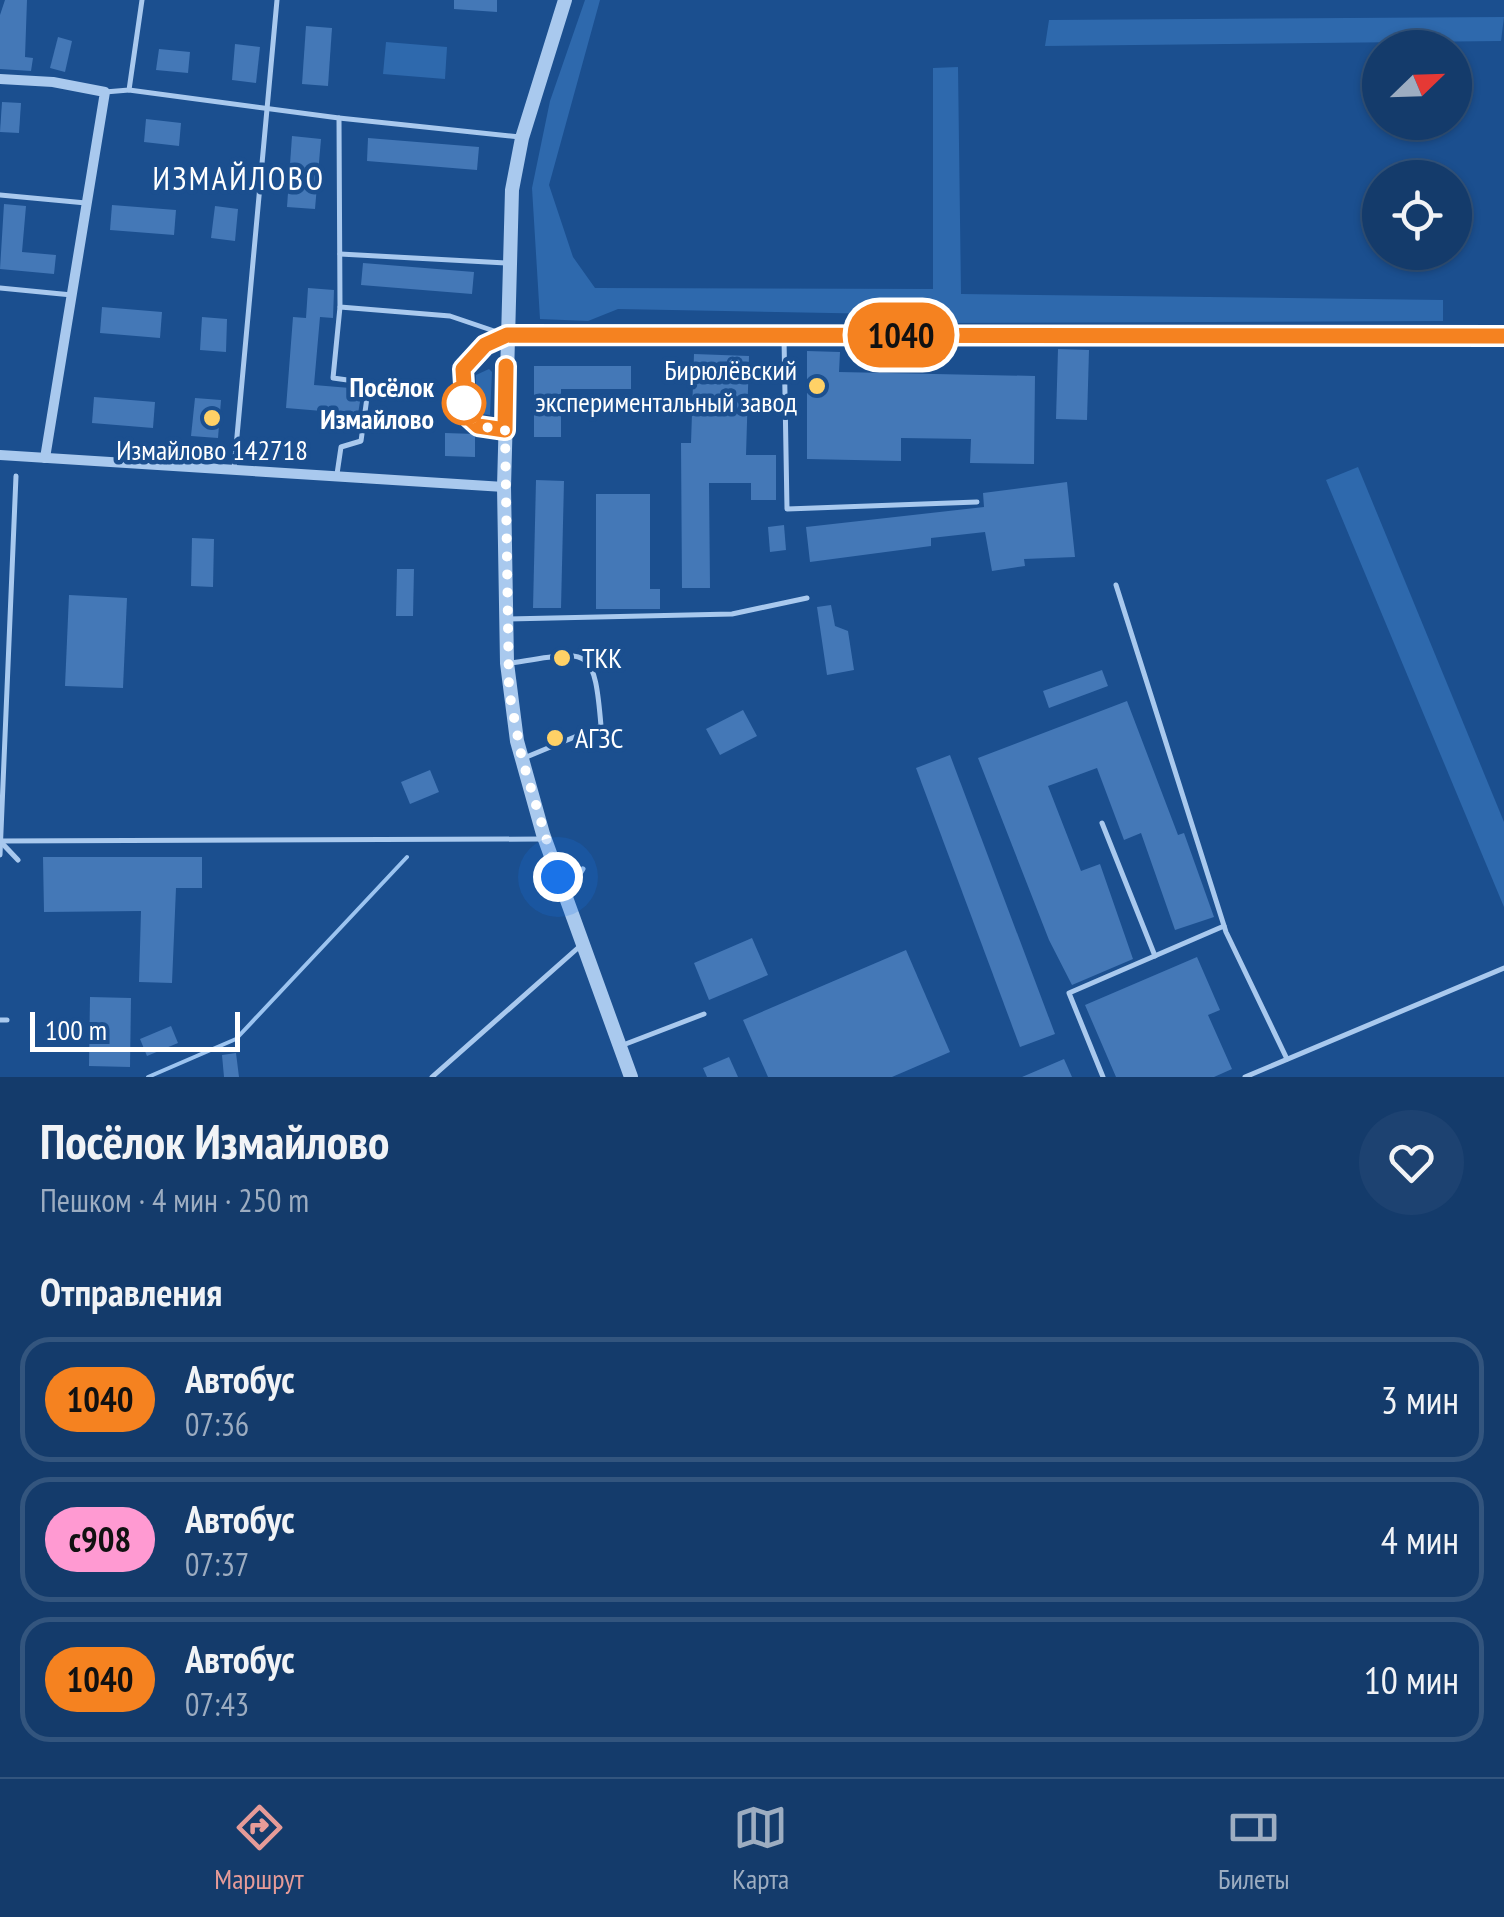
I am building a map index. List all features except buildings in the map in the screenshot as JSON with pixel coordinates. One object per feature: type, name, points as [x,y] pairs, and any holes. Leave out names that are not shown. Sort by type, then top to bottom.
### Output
[{"type":"street","points":[[565,0],[522,138],[512,190],[504,487],[506,663],[522,759],[545,839],[631,1077]]},
{"type":"street","points":[[0,79],[53,82],[105,92],[45,458]]},
{"type":"street","points":[[507,335],[1504,336]]},
{"type":"street","points":[[0,456],[504,487]]},
{"type":"lane","points":[[129,90],[142,0]]},
{"type":"lane","points":[[234,468],[277,0]]},
{"type":"lane","points":[[105,92],[129,90],[522,138]]},
{"type":"lane","points":[[338,474],[341,447],[361,441],[369,383],[333,378],[340,308],[339,118]]},
{"type":"lane","points":[[0,195],[89,203]]},
{"type":"lane","points":[[340,254],[509,263]]},
{"type":"lane","points":[[0,288],[73,295]]},
{"type":"lane","points":[[340,308],[450,316],[507,335]]},
{"type":"lane","points":[[505,430],[478,426],[466,415],[462,394],[463,369],[472,357],[507,335]]},
{"type":"lane","points":[[784,335],[787,509],[977,502]]},
{"type":"lane","points":[[0,855],[16,476]]},
{"type":"lane","points":[[1116,585],[1224,926],[1287,1059]]},
{"type":"lane","points":[[505,619],[732,614],[807,598]]},
{"type":"lane","points":[[506,663],[580,656],[592,663],[599,681],[601,726],[522,759]]},
{"type":"lane","points":[[1102,823],[1155,956]]},
{"type":"lane","points":[[0,841],[545,839]]},
{"type":"lane","points":[[0,841],[18,860]]},
{"type":"lane","points":[[565,899],[583,870]]},
{"type":"lane","points":[[1103,1077],[1069,993],[1224,926]]},
{"type":"lane","points":[[432,1077],[582,945]]},
{"type":"lane","points":[[1244,1077],[1504,968]]},
{"type":"lane","points":[[620,1046],[704,1014]]},
{"type":"shaded area","points":[[585,0],[600,0],[549,185],[573,257],[595,288],[933,289],[933,68],[958,67],[961,294],[1443,300],[1443,321],[941,323],[940,315],[618,309],[588,321],[540,319],[532,188],[550,101]]},
{"type":"shaded area","points":[[1504,17],[1501,41],[1472,41],[1472,30],[1362,30],[1362,43],[1045,46],[1049,20]]},
{"type":"shaded area","points":[[386,42],[447,47],[445,79],[383,74]]},
{"type":"shaded area","points":[[489,369],[490,415],[481,414],[476,406],[476,375]]},
{"type":"shaded area","points":[[1358,467],[1504,822],[1504,907],[1326,480]]},
{"type":"waterway","points":[[148,1077],[236,1039],[407,857]]},
{"type":"bus line","name":"1040","points":[[506,366],[505,430],[478,426],[466,415],[463,369],[485,345],[507,335],[1504,336]]},
{"type":"place","name":"Бирюлёвский экспериментальный завод","points":[[817,386]]},
{"type":"place","name":"Посёлок Измайлово","points":[[464,403]]},
{"type":"place","name":"Измайлово 142718","points":[[212,418]]},
{"type":"place","name":"ТКК","points":[[562,658]]},
{"type":"place","name":"АГЗС","points":[[555,738]]},
{"type":"district","name":"ИЗМАЙЛОВО","points":[[239,179]]},
{"type":"route","points":[[464,403],[462,394],[466,415],[478,426],[505,430],[505,640],[509,691],[517,741],[558,877]]}]
